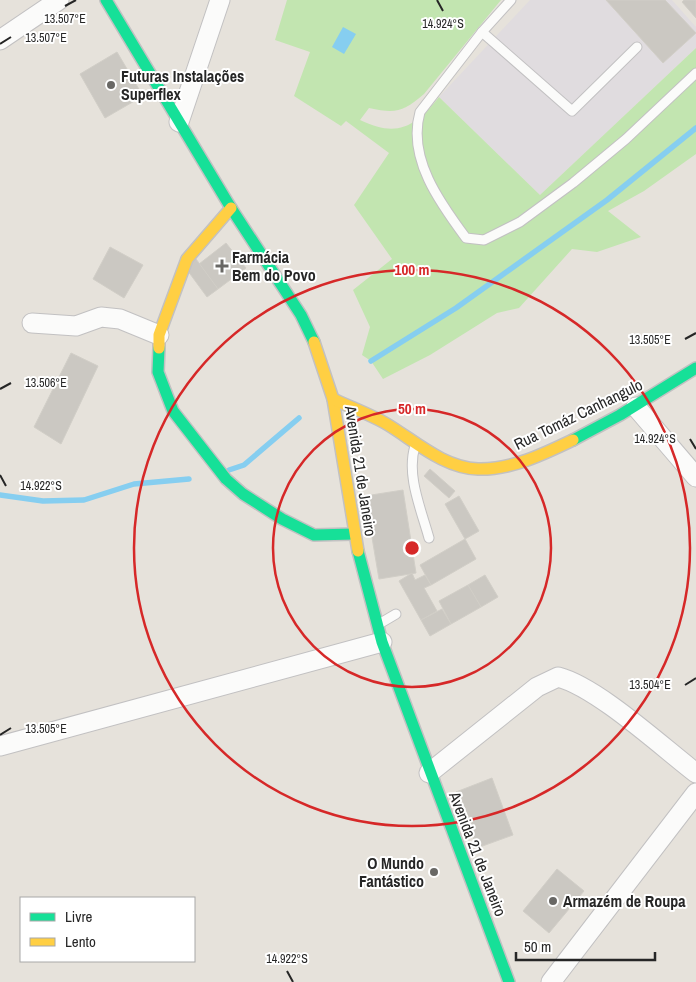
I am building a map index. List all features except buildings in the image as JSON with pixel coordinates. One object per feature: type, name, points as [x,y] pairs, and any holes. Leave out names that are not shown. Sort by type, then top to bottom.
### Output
[{"type":"main road","name":"Avenida 21 de Janeiro","points":[[106,0],[231,208],[301,315],[320,354],[333,399],[354,534],[380,634],[509,982]]},
{"type":"main road","points":[[231,208],[187,259],[159,335],[158,372],[174,411],[226,479],[258,506],[314,535],[354,534]]},
{"type":"main road","name":"Rua Tomáz Canhangulo","points":[[333,399],[384,423],[452,462],[477,469],[504,467],[538,456],[636,407],[696,368]]},
{"type":"street","points":[[0,40],[59,0]]},
{"type":"street","points":[[179,122],[220,0]]},
{"type":"street","points":[[32,323],[76,326],[101,317],[120,319],[159,335]]},
{"type":"street","points":[[636,407],[696,477]]},
{"type":"street","points":[[0,746],[380,634]]},
{"type":"street","points":[[430,773],[537,688],[558,677],[571,680],[611,707],[696,773]]},
{"type":"street","points":[[552,982],[696,793]]},
{"type":"lane","points":[[510,0],[482,32],[420,112],[416,124],[417,148],[439,202],[466,238],[484,240],[520,222],[558,194],[626,138],[696,73]]},
{"type":"lane","points":[[482,32],[572,111],[637,47]]},
{"type":"lane","points":[[416,443],[411,459],[414,481],[429,538]]},
{"type":"lane","points":[[380,634],[396,614]]},
{"type":"shaded area","points":[[530,0],[672,0],[696,27],[696,48],[540,195],[439,97]]},
{"type":"green space","points":[[287,0],[501,0],[424,94],[410,105],[399,110],[386,111],[369,108],[360,120],[373,125],[395,129],[413,122],[422,116],[439,97],[540,195],[696,48],[696,154],[644,191],[608,211],[641,237],[597,252],[572,249],[519,308],[497,313],[430,355],[383,379],[371,361],[362,355],[370,327],[353,290],[392,259],[354,205],[389,153],[346,121],[341,126],[294,96],[310,52],[275,40]]},
{"type":"water","points":[[343,27],[356,34],[344,54],[332,47]]},
{"type":"waterway","points":[[371,361],[456,308],[607,200],[696,128]]},
{"type":"waterway","points":[[229,470],[244,465],[299,418]]},
{"type":"waterway","points":[[0,495],[43,501],[84,500],[134,484],[189,479]]},
{"type":"traffic: fast","points":[[106,0],[231,208],[301,315],[314,342]]},
{"type":"traffic: fast","points":[[159,348],[158,372],[173,411],[226,479],[243,494],[282,519],[314,535],[354,534]]},
{"type":"traffic: fast","points":[[573,440],[620,415],[696,368]]},
{"type":"traffic: fast","points":[[358,551],[382,642],[509,982]]},
{"type":"traffic: slow","points":[[159,348],[159,335],[187,259],[231,208]]},
{"type":"traffic: slow","points":[[314,342],[333,399],[358,551]]},
{"type":"traffic: slow","points":[[333,399],[385,423],[429,452],[453,464],[465,467],[478,469],[503,467],[539,456],[573,440]]},
{"type":"place","name":"Futuras Instalações Superflex","points":[[111,85]]},
{"type":"place","name":"Farmácia Bem do Povo","points":[[222,266]]},
{"type":"place","name":"O Mundo Fantástico","points":[[434,872]]},
{"type":"place","name":"Armazém de Roupa","points":[[553,901]]}]
